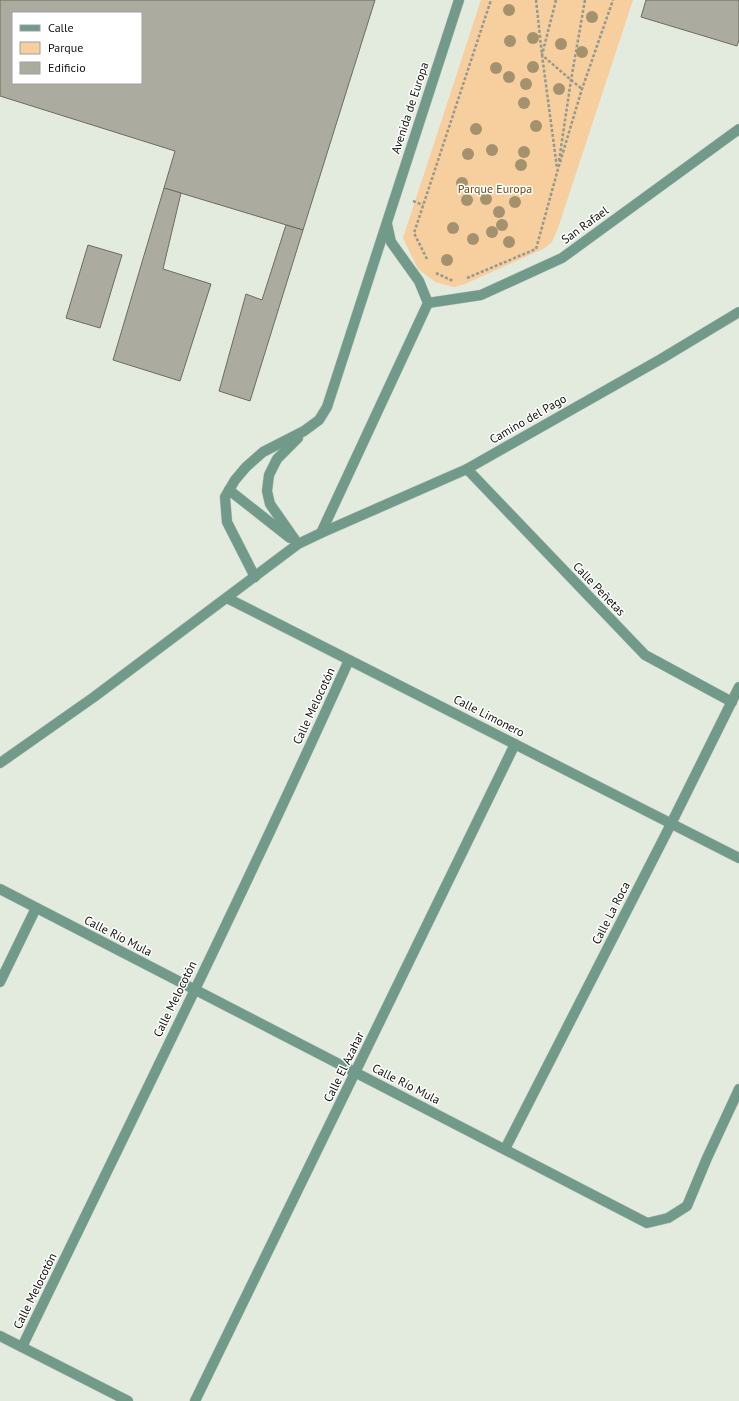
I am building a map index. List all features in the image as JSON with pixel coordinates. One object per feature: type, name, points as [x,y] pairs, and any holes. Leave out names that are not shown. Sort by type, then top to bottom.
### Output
[{"type":"street","name":"Avenida de Europa","points":[[304,431],[319,420],[327,407],[460,0]]},
{"type":"street","name":"San Rafael","points":[[428,303],[481,295],[562,258],[739,129]]},
{"type":"street","points":[[321,533],[428,303],[419,281],[391,242],[387,224]]},
{"type":"street","name":"Camino del Pago","points":[[0,763],[94,697],[298,544],[467,469],[661,359],[739,312]]},
{"type":"street","points":[[255,576],[227,522],[225,497],[235,480],[246,467],[263,452],[304,431]]},
{"type":"street","points":[[298,544],[270,504],[267,492],[269,475],[277,459],[304,431]]},
{"type":"street","name":"Calle Peñetas","points":[[467,469],[645,655],[732,702]]},
{"type":"street","points":[[229,490],[298,544]]},
{"type":"street","name":"Calle Limonero","points":[[227,598],[739,858]]},
{"type":"street","name":"Calle Melocotón","points":[[22,1347],[194,989],[349,660]]},
{"type":"street","name":"Calle La Roca","points":[[504,1149],[671,824],[739,687]]},
{"type":"street","name":"Calle El Azahar","points":[[195,1401],[515,744]]},
{"type":"street","name":"Calle Río Mula","points":[[0,889],[647,1223],[668,1218],[687,1206],[707,1158],[739,1090]]},
{"type":"street","points":[[0,982],[36,908]]},
{"type":"street","points":[[0,1336],[128,1401]]},
{"type":"path","points":[[427,259],[414,233],[491,0]]},
{"type":"path","points":[[536,0],[558,169]]},
{"type":"path","points":[[542,54],[556,0]]},
{"type":"path","points":[[558,169],[571,80],[585,0]]},
{"type":"path","points":[[464,279],[536,249],[582,89],[614,0]]},
{"type":"path","points":[[542,54],[582,89]]},
{"type":"path","points":[[434,272],[457,282]]},
{"type":"green space","name":"Parque Europa","points":[[481,0],[633,0],[558,228],[552,242],[545,248],[465,284],[454,287],[435,282],[418,269],[403,238]]},
{"type":"building","points":[[0,0],[375,0],[303,230],[164,188],[175,151],[0,96]]},
{"type":"building","points":[[646,0],[739,0],[739,40],[737,46],[641,17]]},
{"type":"building","points":[[164,188],[181,193],[163,269],[211,284],[180,381],[113,360]]},
{"type":"building","points":[[286,225],[303,230],[250,401],[219,391],[246,294],[262,300]]},
{"type":"building","points":[[88,245],[122,255],[100,328],[66,318]]}]
